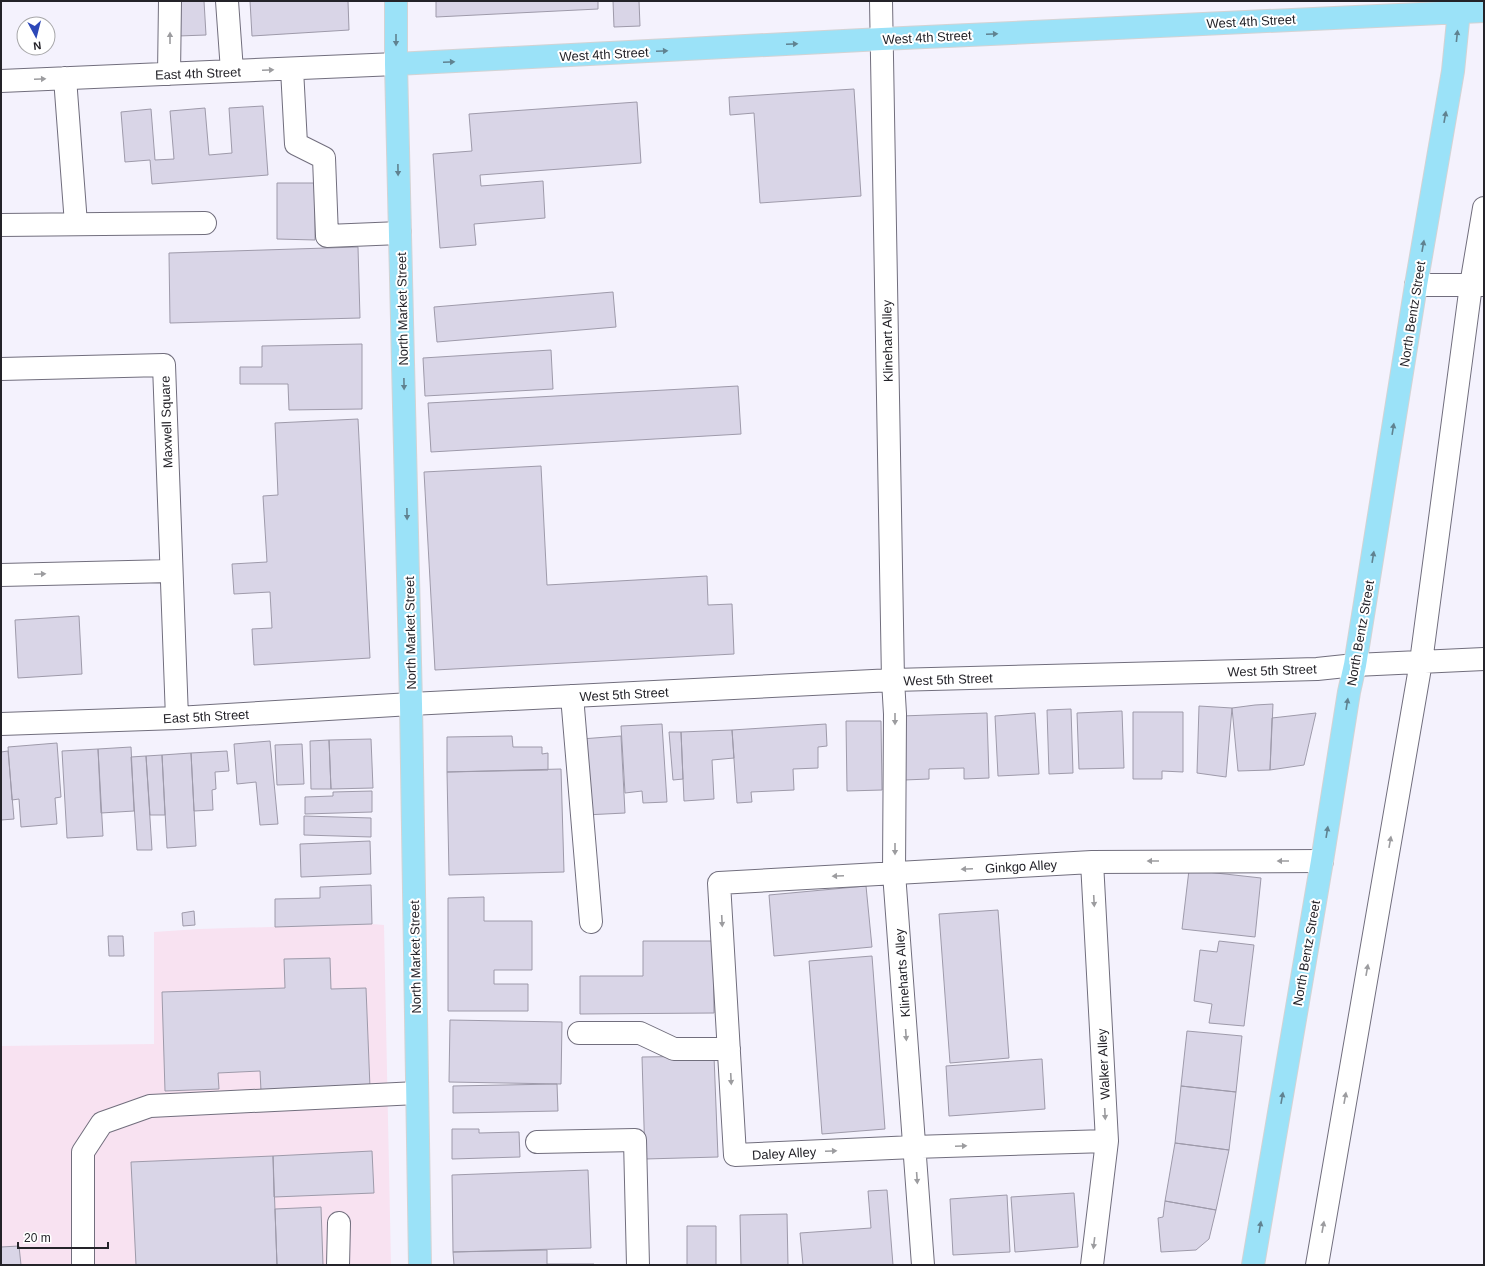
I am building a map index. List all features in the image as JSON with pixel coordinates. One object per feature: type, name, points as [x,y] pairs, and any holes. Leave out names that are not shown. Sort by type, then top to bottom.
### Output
[{"type":"main road","name":"North Market Street","points":[[396,1],[396,64],[412,704],[420,1265]]},
{"type":"main road","name":"West 4th Street","points":[[396,64],[882,39],[1460,6],[1484,11]]},
{"type":"main road","name":"North Bentz Street","points":[[1253,1265],[1322,861],[1349,692],[1355,665],[1416,285],[1453,71],[1460,6]]},
{"type":"street","points":[[169,74],[170,1]]},
{"type":"street","points":[[227,1],[232,71]]},
{"type":"street","name":"Klinehart Alley","points":[[881,1],[893,680]]},
{"type":"street","name":"East 4th Street","points":[[1,81],[396,64]]},
{"type":"street","points":[[292,69],[296,144],[324,158],[327,236],[400,233]]},
{"type":"street","points":[[65,78],[76,224]]},
{"type":"street","points":[[1317,1265],[1421,662],[1478,285],[1484,208]]},
{"type":"street","points":[[1,225],[205,223]]},
{"type":"street","points":[[1416,285],[1478,285]]},
{"type":"street","name":"Maxwell Square","points":[[1,369],[164,364],[177,718]]},
{"type":"street","points":[[1,575],[171,570]]},
{"type":"street","name":"West 5th Street","points":[[412,704],[893,680],[1317,669],[1355,665],[1484,659]]},
{"type":"street","name":"Klineharts Alley","points":[[893,680],[895,714],[894,873],[923,1265]]},
{"type":"street","points":[[572,696],[591,922]]},
{"type":"street","name":"East 5th Street","points":[[1,724],[177,718],[412,704]]},
{"type":"street","name":"Ginkgo Alley","points":[[719,883],[1092,862],[1322,861]]},
{"type":"street","name":"Walker Alley","points":[[1092,862],[1107,1141],[1092,1265]]},
{"type":"street","name":"Daley Alley","points":[[719,883],[735,1155],[914,1147],[1107,1141]]},
{"type":"street","points":[[579,1033],[640,1033],[674,1050],[729,1049]]},
{"type":"street","points":[[84,1265],[83,1152],[102,1123],[150,1106],[417,1093]]},
{"type":"street","points":[[538,1142],[635,1140],[638,1265]]},
{"type":"street","points":[[338,1265],[339,1223]]},
{"type":"shaded area","points":[[372,924],[384,925],[391,1265],[1,1265],[1,1046],[154,1044],[154,932],[199,929]]},
{"type":"building","points":[[176,1],[204,1],[206,35],[178,36]]},
{"type":"building","points":[[250,1],[348,1],[349,30],[252,36]]},
{"type":"building","points":[[436,1],[598,1],[598,9],[436,17]]},
{"type":"building","points":[[613,1],[639,1],[640,26],[614,27]]},
{"type":"building","points":[[854,89],[861,196],[760,203],[754,113],[730,115],[729,97]]},
{"type":"building","points":[[637,102],[641,163],[480,175],[481,186],[543,181],[545,218],[474,224],[476,245],[440,248],[433,154],[472,151],[469,114]]},
{"type":"building","points":[[263,106],[268,175],[152,184],[150,160],[125,162],[121,112],[151,109],[155,160],[174,159],[170,111],[205,108],[209,155],[232,153],[229,108]]},
{"type":"building","points":[[277,183],[315,183],[315,240],[277,239]]},
{"type":"building","points":[[358,247],[360,318],[170,323],[169,253]]},
{"type":"building","points":[[613,292],[616,327],[437,342],[434,307]]},
{"type":"building","points":[[362,344],[362,409],[289,410],[288,384],[240,384],[240,367],[262,367],[262,346]]},
{"type":"building","points":[[551,350],[553,389],[425,396],[423,358]]},
{"type":"building","points":[[738,386],[741,434],[431,452],[428,403]]},
{"type":"building","points":[[358,419],[370,658],[254,665],[252,629],[272,628],[270,592],[234,594],[232,564],[267,562],[263,496],[278,495],[275,423]]},
{"type":"building","points":[[541,466],[547,585],[707,576],[708,605],[732,604],[734,654],[435,670],[424,472]]},
{"type":"building","points":[[79,616],[82,674],[18,678],[15,620]]},
{"type":"building","points":[[1273,704],[1270,770],[1238,771],[1232,708]]},
{"type":"building","points":[[1199,706],[1232,708],[1226,777],[1197,773]]},
{"type":"building","points":[[1071,709],[1073,773],[1049,774],[1047,710]]},
{"type":"building","points":[[1122,711],[1124,768],[1079,769],[1077,713]]},
{"type":"building","points":[[1133,712],[1183,712],[1183,772],[1162,771],[1162,779],[1133,779]]},
{"type":"building","points":[[987,713],[989,778],[964,779],[964,768],[929,769],[929,779],[904,780],[901,716]]},
{"type":"building","points":[[1035,713],[1039,774],[998,776],[995,716]]},
{"type":"building","points":[[1316,713],[1304,765],[1270,770],[1272,718]]},
{"type":"building","points":[[846,721],[881,721],[882,790],[847,791]]},
{"type":"building","points":[[662,724],[667,802],[643,803],[642,791],[625,793],[621,726]]},
{"type":"building","points":[[826,724],[827,746],[818,747],[818,768],[793,769],[794,790],[751,792],[752,802],[737,803],[732,730]]},
{"type":"building","points":[[732,730],[734,758],[712,760],[714,799],[684,801],[681,732]]},
{"type":"building","points":[[669,732],[681,732],[683,779],[673,780]]},
{"type":"building","points":[[512,736],[513,747],[542,747],[542,754],[548,753],[548,770],[447,772],[447,737]]},
{"type":"building","points":[[621,736],[625,813],[585,815],[581,739]]},
{"type":"building","points":[[371,739],[373,788],[331,789],[329,740]]},
{"type":"building","points":[[329,740],[331,789],[311,789],[310,741]]},
{"type":"building","points":[[270,741],[278,824],[260,825],[256,782],[237,784],[234,744]]},
{"type":"building","points":[[57,743],[61,797],[55,798],[57,824],[21,827],[19,799],[12,800],[8,747]]},
{"type":"building","points":[[302,744],[304,784],[277,785],[275,745]]},
{"type":"building","points":[[131,747],[134,811],[101,813],[98,749]]},
{"type":"building","points":[[98,749],[103,836],[67,838],[62,751]]},
{"type":"building","points":[[8,751],[14,819],[1,820],[1,752]]},
{"type":"building","points":[[227,751],[229,771],[215,772],[216,789],[212,790],[213,810],[194,811],[191,753]]},
{"type":"building","points":[[191,753],[196,846],[167,848],[162,755]]},
{"type":"building","points":[[162,755],[165,815],[150,815],[146,756]]},
{"type":"building","points":[[146,756],[152,850],[137,850],[131,757]]},
{"type":"building","points":[[561,769],[564,872],[449,875],[447,772]]},
{"type":"building","points":[[372,791],[372,812],[305,814],[305,797],[333,796],[333,792]]},
{"type":"building","points":[[304,816],[371,818],[371,837],[304,835]]},
{"type":"building","points":[[370,841],[371,874],[301,877],[300,844]]},
{"type":"building","points":[[1189,870],[1261,878],[1255,937],[1182,929]]},
{"type":"building","points":[[371,885],[372,924],[275,927],[275,899],[320,898],[320,887]]},
{"type":"building","points":[[866,886],[872,947],[774,956],[769,895]]},
{"type":"building","points":[[484,897],[484,921],[532,921],[532,970],[494,970],[494,984],[528,984],[528,1011],[448,1011],[448,898]]},
{"type":"building","points":[[998,910],[1009,1058],[950,1063],[939,914]]},
{"type":"building","points":[[194,911],[195,925],[183,926],[182,913]]},
{"type":"building","points":[[108,936],[123,936],[124,956],[109,956]]},
{"type":"building","points":[[643,941],[713,941],[714,1013],[580,1014],[580,976],[643,976]]},
{"type":"building","points":[[1219,941],[1254,945],[1244,1026],[1209,1023],[1212,1004],[1194,1001],[1200,950],[1217,952]]},
{"type":"building","points":[[872,956],[885,1129],[822,1134],[809,961]]},
{"type":"building","points":[[330,958],[331,989],[366,988],[370,1088],[261,1091],[260,1071],[218,1073],[219,1089],[165,1091],[162,992],[285,988],[284,959]]},
{"type":"building","points":[[450,1020],[562,1022],[561,1084],[449,1082]]},
{"type":"building","points":[[1187,1031],[1242,1036],[1236,1092],[1181,1086]]},
{"type":"building","points":[[714,1056],[718,1157],[645,1159],[642,1057]]},
{"type":"building","points":[[1042,1059],[1045,1109],[949,1116],[946,1066]]},
{"type":"building","points":[[557,1084],[558,1111],[453,1113],[453,1086]]},
{"type":"building","points":[[1181,1086],[1236,1092],[1229,1150],[1175,1143]]},
{"type":"building","points":[[452,1129],[479,1129],[479,1133],[519,1132],[520,1157],[452,1159]]},
{"type":"building","points":[[1175,1143],[1229,1150],[1216,1210],[1165,1201]]},
{"type":"building","points":[[372,1151],[374,1193],[274,1197],[273,1156]]},
{"type":"building","points":[[273,1156],[277,1265],[136,1265],[131,1162]]},
{"type":"building","points":[[588,1170],[591,1248],[453,1252],[452,1175]]},
{"type":"building","points":[[887,1190],[893,1265],[803,1265],[800,1233],[871,1228],[868,1191]]},
{"type":"building","points":[[1074,1193],[1078,1247],[1015,1252],[1011,1197]]},
{"type":"building","points":[[1007,1195],[1010,1252],[953,1255],[950,1199]]},
{"type":"building","points":[[1165,1201],[1216,1210],[1209,1239],[1196,1250],[1161,1252],[1158,1218],[1163,1217]]},
{"type":"building","points":[[321,1207],[323,1265],[277,1265],[275,1209]]},
{"type":"building","points":[[787,1214],[788,1265],[741,1265],[740,1215]]},
{"type":"building","points":[[687,1226],[716,1226],[716,1265],[687,1265]]},
{"type":"building","points":[[19,1246],[21,1265],[1,1265],[1,1247]]},
{"type":"building","points":[[547,1250],[547,1264],[594,1265],[454,1265],[453,1252]]}]
